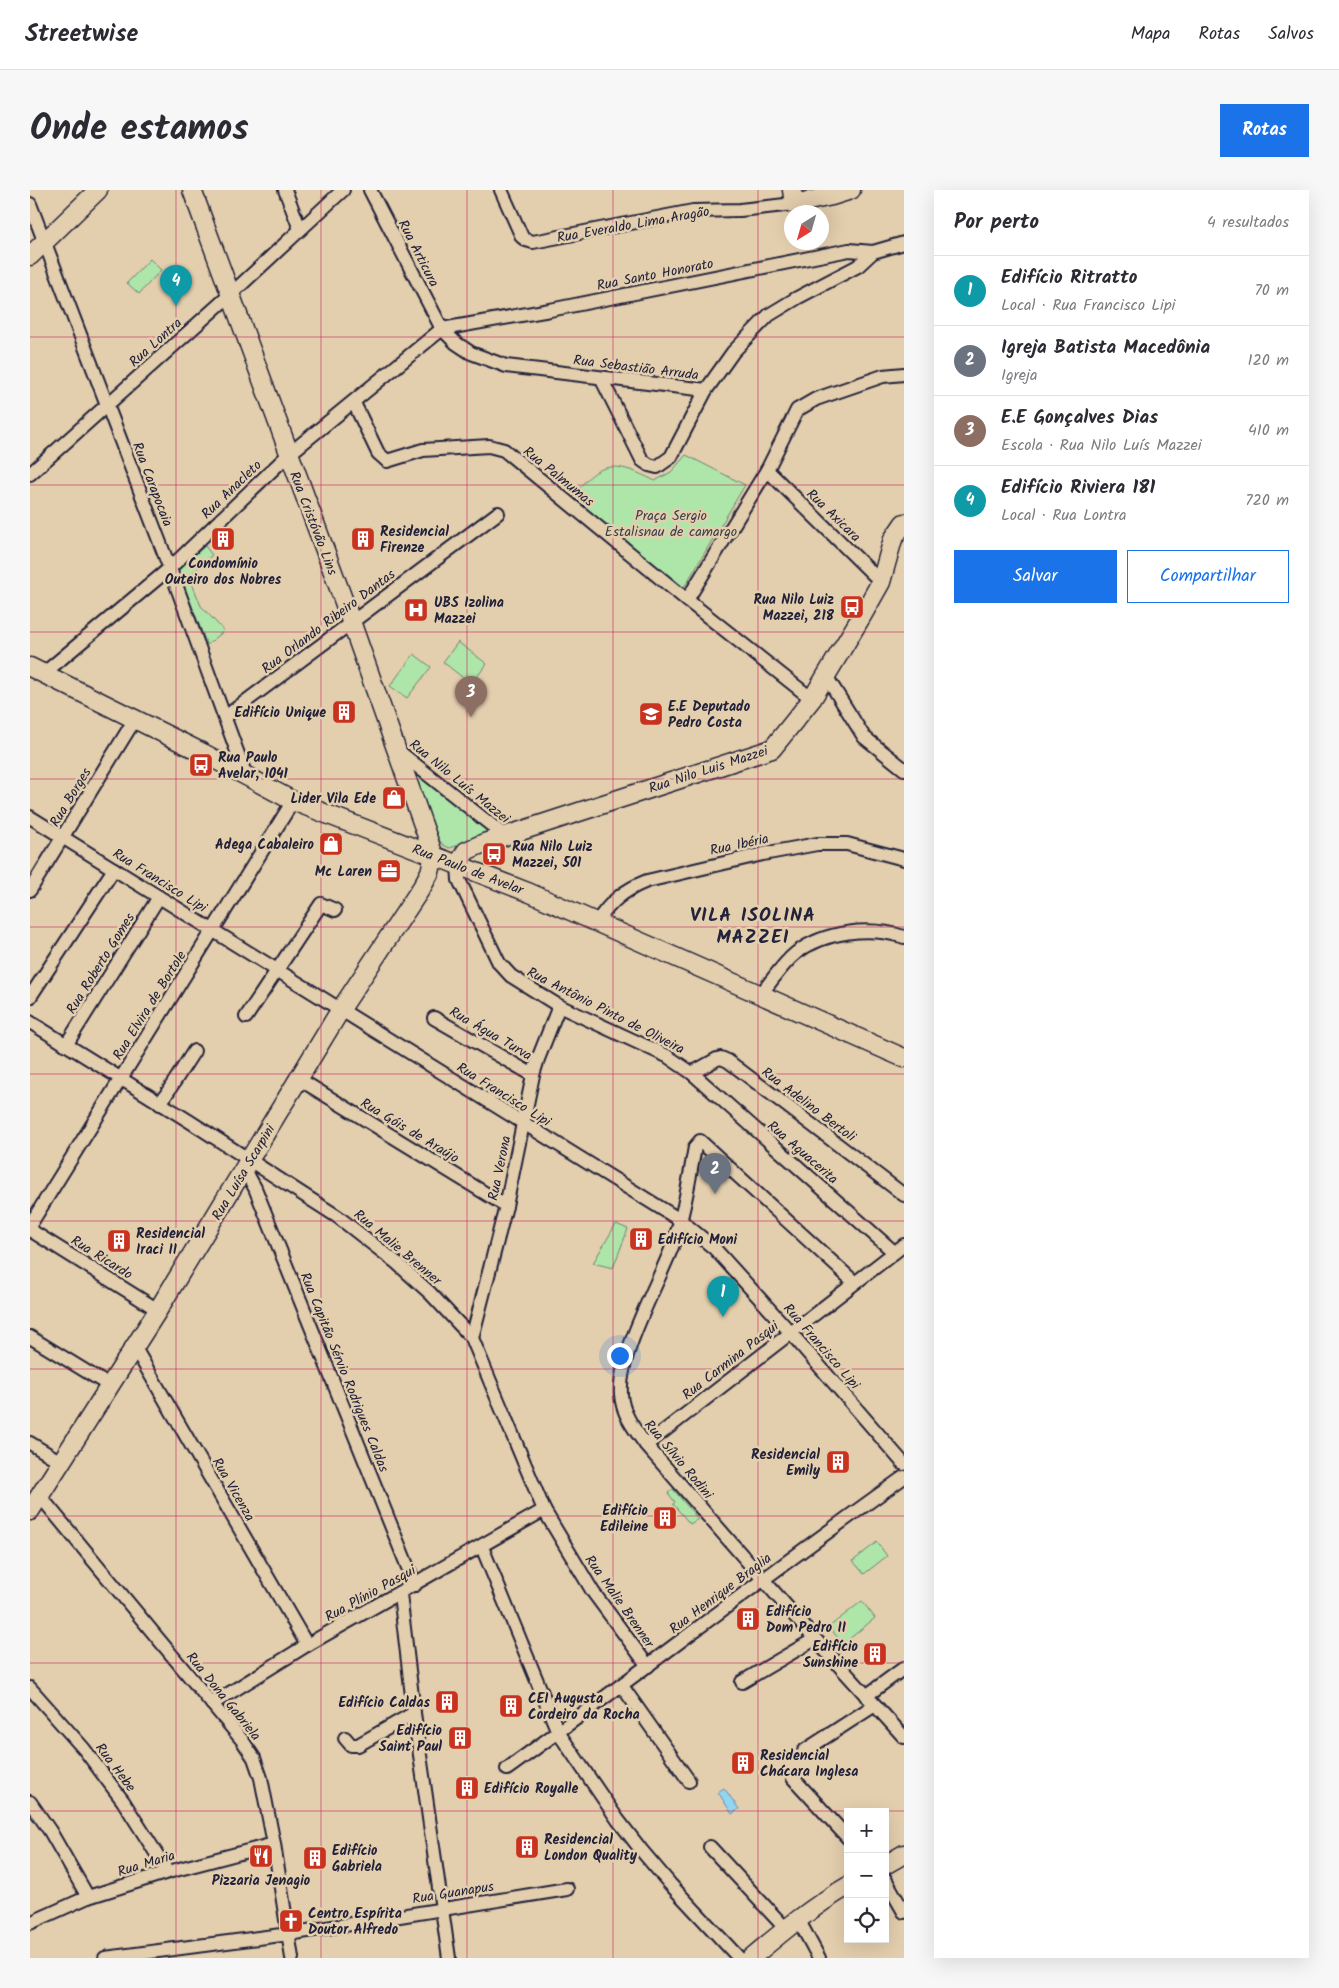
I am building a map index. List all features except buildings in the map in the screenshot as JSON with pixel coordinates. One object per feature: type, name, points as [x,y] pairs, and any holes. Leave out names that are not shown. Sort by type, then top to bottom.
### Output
[{"type":"street","points":[[30,256],[98,190]]},
{"type":"street","name":"Rua Cristóvão Lins","points":[[192,190],[351,622],[434,856]]},
{"type":"street","points":[[285,190],[300,228]]},
{"type":"street","name":"Rua Lontra","points":[[30,474],[343,190]]},
{"type":"street","name":"Rua Articura","points":[[370,190],[442,329]]},
{"type":"street","name":"Rua Everaldo Lima Aragão","points":[[501,190],[522,237],[533,242],[693,211],[740,210],[793,197],[832,196],[851,190]]},
{"type":"street","name":"Rua Carapocaia","points":[[30,204],[106,406],[170,568],[246,776]]},
{"type":"street","name":"Rua Sebastião Arruda","points":[[442,329],[456,343],[471,353],[506,366],[706,390],[733,352],[769,315],[858,266],[873,252],[904,243]]},
{"type":"street","name":"Rua Santo Honorato","points":[[442,329],[550,310],[849,250],[873,252]]},
{"type":"street","name":"Rua Anacleto","points":[[35,668],[170,568],[288,455],[354,403],[442,329]]},
{"type":"street","points":[[687,600],[767,470],[797,410],[806,404],[883,376],[904,374]]},
{"type":"street","points":[[601,378],[639,456],[645,463],[657,467],[665,463],[676,451],[706,390]]},
{"type":"street","name":"Rua Palmumas","points":[[354,403],[378,453],[388,461],[423,450],[489,446],[504,450],[687,600],[812,699]]},
{"type":"street","name":"Rua Axicara","points":[[767,470],[881,582]]},
{"type":"street","name":"Rua Orlando Ribeiro Dantas","points":[[225,717],[498,513]]},
{"type":"street","name":"Rua Nilo Luis Mazzei","points":[[458,865],[466,851],[505,836],[767,752],[778,744],[812,699],[881,582],[893,539],[904,523]]},
{"type":"street","name":"Rua Paulo de Avelar","points":[[35,668],[293,801],[530,893],[904,1058]]},
{"type":"street","points":[[826,676],[864,737],[904,769]]},
{"type":"street","name":"Rua Borges","points":[[30,890],[135,719]]},
{"type":"street","name":"Rua Nilo Luís Mazzei","points":[[397,750],[505,836]]},
{"type":"street","name":"Rua Elvira de Bortole","points":[[30,1225],[293,801]]},
{"type":"street","name":"Rua Francisco Lipi","points":[[30,817],[680,1220],[714,1248],[790,1332],[904,1464]]},
{"type":"street","name":"Rua Ibéria","points":[[597,922],[620,895],[634,886],[647,881],[763,854],[833,843],[847,844],[904,859]]},
{"type":"street","name":"Rua Luísa Scarpini","points":[[30,1511],[158,1310],[342,1009],[422,887],[430,872],[434,856]]},
{"type":"street","name":"Rua Antônio Pinto de Oliveira","points":[[458,865],[459,880],[499,963],[516,980],[559,1006],[667,1056],[692,1073]]},
{"type":"street","points":[[30,997],[114,869]]},
{"type":"street","name":"Rua Roberto Gomes","points":[[66,1045],[159,897]]},
{"type":"street","points":[[246,1017],[321,904],[335,910]]},
{"type":"street","points":[[760,995],[787,962],[796,953],[809,945],[853,932],[880,932],[904,937]]},
{"type":"street","name":"Rua Verona","points":[[472,1338],[506,1206],[533,1075],[559,1006]]},
{"type":"street","name":"Rua Água Turva","points":[[434,1018],[533,1075]]},
{"type":"street","name":"Rua Malie Brenner","points":[[30,1022],[160,1104],[248,1165],[338,1217],[397,1263],[430,1293],[472,1338],[544,1510],[593,1592],[648,1666]]},
{"type":"street","points":[[160,1104],[194,1051]]},
{"type":"street","name":"Rua Adelino Bertoli","points":[[692,1073],[721,1058],[728,1061],[904,1194]]},
{"type":"street","name":"Rua Aguacerita","points":[[692,1073],[899,1249]]},
{"type":"street","name":"Rua Góis de Araújo","points":[[299,1079],[506,1206]]},
{"type":"street","name":"Rua Sílvio Rodini","points":[[854,1282],[701,1141],[695,1147],[673,1246],[631,1344],[621,1384],[621,1396],[625,1412],[646,1445],[815,1639],[904,1737]]},
{"type":"street","name":"Rua Capitão Sérvio Rodrigues Caldas","points":[[248,1165],[255,1188],[415,1585]]},
{"type":"street","name":"Rua Ricardo","points":[[30,1230],[158,1310]]},
{"type":"street","name":"Rua Carmina Pasqui","points":[[646,1445],[899,1249]]},
{"type":"street","points":[[30,1337],[110,1386]]},
{"type":"street","name":"Rua Vicenza","points":[[134,1348],[307,1645]]},
{"type":"street","points":[[30,1443],[61,1462]]},
{"type":"street","name":"Rua Henrique Braglia","points":[[507,1769],[622,1686],[762,1579],[904,1477]]},
{"type":"street","name":"Rua Dona Gabriela","points":[[40,1496],[242,1740],[254,1758],[261,1778],[274,1844],[292,1958]]},
{"type":"street","name":"Rua Plínio Pasqui","points":[[212,1704],[307,1645],[400,1594],[544,1510]]},
{"type":"street","points":[[482,1547],[558,1732],[636,1844],[670,1884],[739,1958]]},
{"type":"street","points":[[400,1594],[414,1714],[449,1958]]},
{"type":"street","points":[[742,1682],[815,1639]]},
{"type":"street","points":[[804,1751],[871,1700],[904,1668]]},
{"type":"street","points":[[622,1686],[689,1781]]},
{"type":"street","name":"Rua Hebe","points":[[30,1688],[84,1750],[123,1801],[168,1872]]},
{"type":"street","points":[[344,1738],[351,1745],[358,1745],[414,1714]]},
{"type":"street","points":[[793,1778],[844,1834]]},
{"type":"street","points":[[30,1802],[50,1831],[88,1897]]},
{"type":"street","name":"Rua Maria","points":[[30,1923],[88,1897],[168,1872],[274,1844]]},
{"type":"street","points":[[710,1847],[792,1924],[819,1958]]},
{"type":"street","points":[[889,1863],[904,1854]]},
{"type":"street","points":[[889,1886],[904,1912]]},
{"type":"street","points":[[751,1958],[792,1924],[830,1896],[844,1888]]},
{"type":"street","name":"Rua Guanapus","points":[[105,1958],[289,1934],[567,1889]]},
{"type":"green space","points":[[150,259],[161,270],[139,294],[127,283]]},
{"type":"green space","name":"Praça Sergio Estalisnau de camargo","points":[[686,455],[745,485],[683,589],[572,499],[590,476],[599,470],[618,467],[641,474],[655,481],[671,472]]},
{"type":"green space","points":[[205,546],[212,555],[189,576],[201,606],[224,631],[207,645],[178,570]]},
{"type":"green space","points":[[458,642],[487,664],[471,684],[443,662]]},
{"type":"green space","points":[[414,654],[431,667],[407,698],[390,686]]},
{"type":"green space","points":[[411,765],[497,832],[450,848],[443,845],[434,833]]},
{"type":"green space","points":[[616,1224],[628,1229],[613,1268],[593,1263]]},
{"type":"green space","points":[[673,1489],[698,1519],[690,1524],[673,1504],[675,1502],[668,1493]]},
{"type":"green space","points":[[877,1542],[887,1556],[864,1574],[853,1561]]},
{"type":"green space","points":[[862,1601],[875,1618],[843,1644],[829,1627]]},
{"type":"water","points":[[724,1788],[739,1809],[732,1814],[718,1792]]},
{"type":"place","name":"Edifício Riviera 181","points":[[176,306]]},
{"type":"place","name":"Condomínio Outeiro dos Nobres","points":[[223,539]]},
{"type":"place","name":"Residencial Firenze","points":[[363,539]]},
{"type":"place","name":"Rua Nilo Luiz Mazzei, 218","points":[[852,607]]},
{"type":"place","name":"UBS Izolina Mazzei","points":[[416,610]]},
{"type":"place","name":"Edifício Unique","points":[[344,712]]},
{"type":"place","name":"E.E Deputado Pedro Costa","points":[[651,714]]},
{"type":"place","name":"E.E Gonçalves Dias","points":[[471,717]]},
{"type":"place","name":"Rua Paulo Avelar, 1041","points":[[201,765]]},
{"type":"place","name":"Lider Vila Ede","points":[[394,798]]},
{"type":"place","name":"Adega Cabaleiro","points":[[331,844]]},
{"type":"place","name":"Rua Nilo Luiz Mazzei, 501","points":[[494,854]]},
{"type":"place","name":"Mc Laren","points":[[389,871]]},
{"type":"place","name":"Igreja Batista Macedônia","points":[[715,1194]]},
{"type":"place","name":"Edifício Moni","points":[[641,1239]]},
{"type":"place","name":"Residencial Iraci II","points":[[119,1241]]},
{"type":"place","name":"Edifício Ritratto","points":[[723,1317]]},
{"type":"place","name":"Residencial Emily","points":[[838,1462]]},
{"type":"place","name":"Edifício Edileine","points":[[665,1518]]},
{"type":"place","name":"Edifício Dom Pedro II","points":[[748,1619]]},
{"type":"place","name":"Edifício Sunshine","points":[[875,1654]]},
{"type":"place","name":"Edifício Caldas","points":[[447,1702]]},
{"type":"place","name":"CEI Augusta Cordeiro da Rocha","points":[[511,1706]]},
{"type":"place","name":"Edifício Saint Paul","points":[[460,1738]]},
{"type":"place","name":"Residencial Chácara Inglesa","points":[[743,1763]]},
{"type":"place","name":"Edifício Royalle","points":[[467,1788]]},
{"type":"place","name":"Residencial London Quality","points":[[527,1847]]},
{"type":"place","name":"Pizzaria Jenagio","points":[[261,1856]]},
{"type":"place","name":"Edifício Gabriela","points":[[315,1858]]},
{"type":"place","name":"Centro Espírita Doutor Alfredo","points":[[291,1921]]},
{"type":"district","name":"VILA ISOLINA MAZZEI","points":[[753,925]]}]
